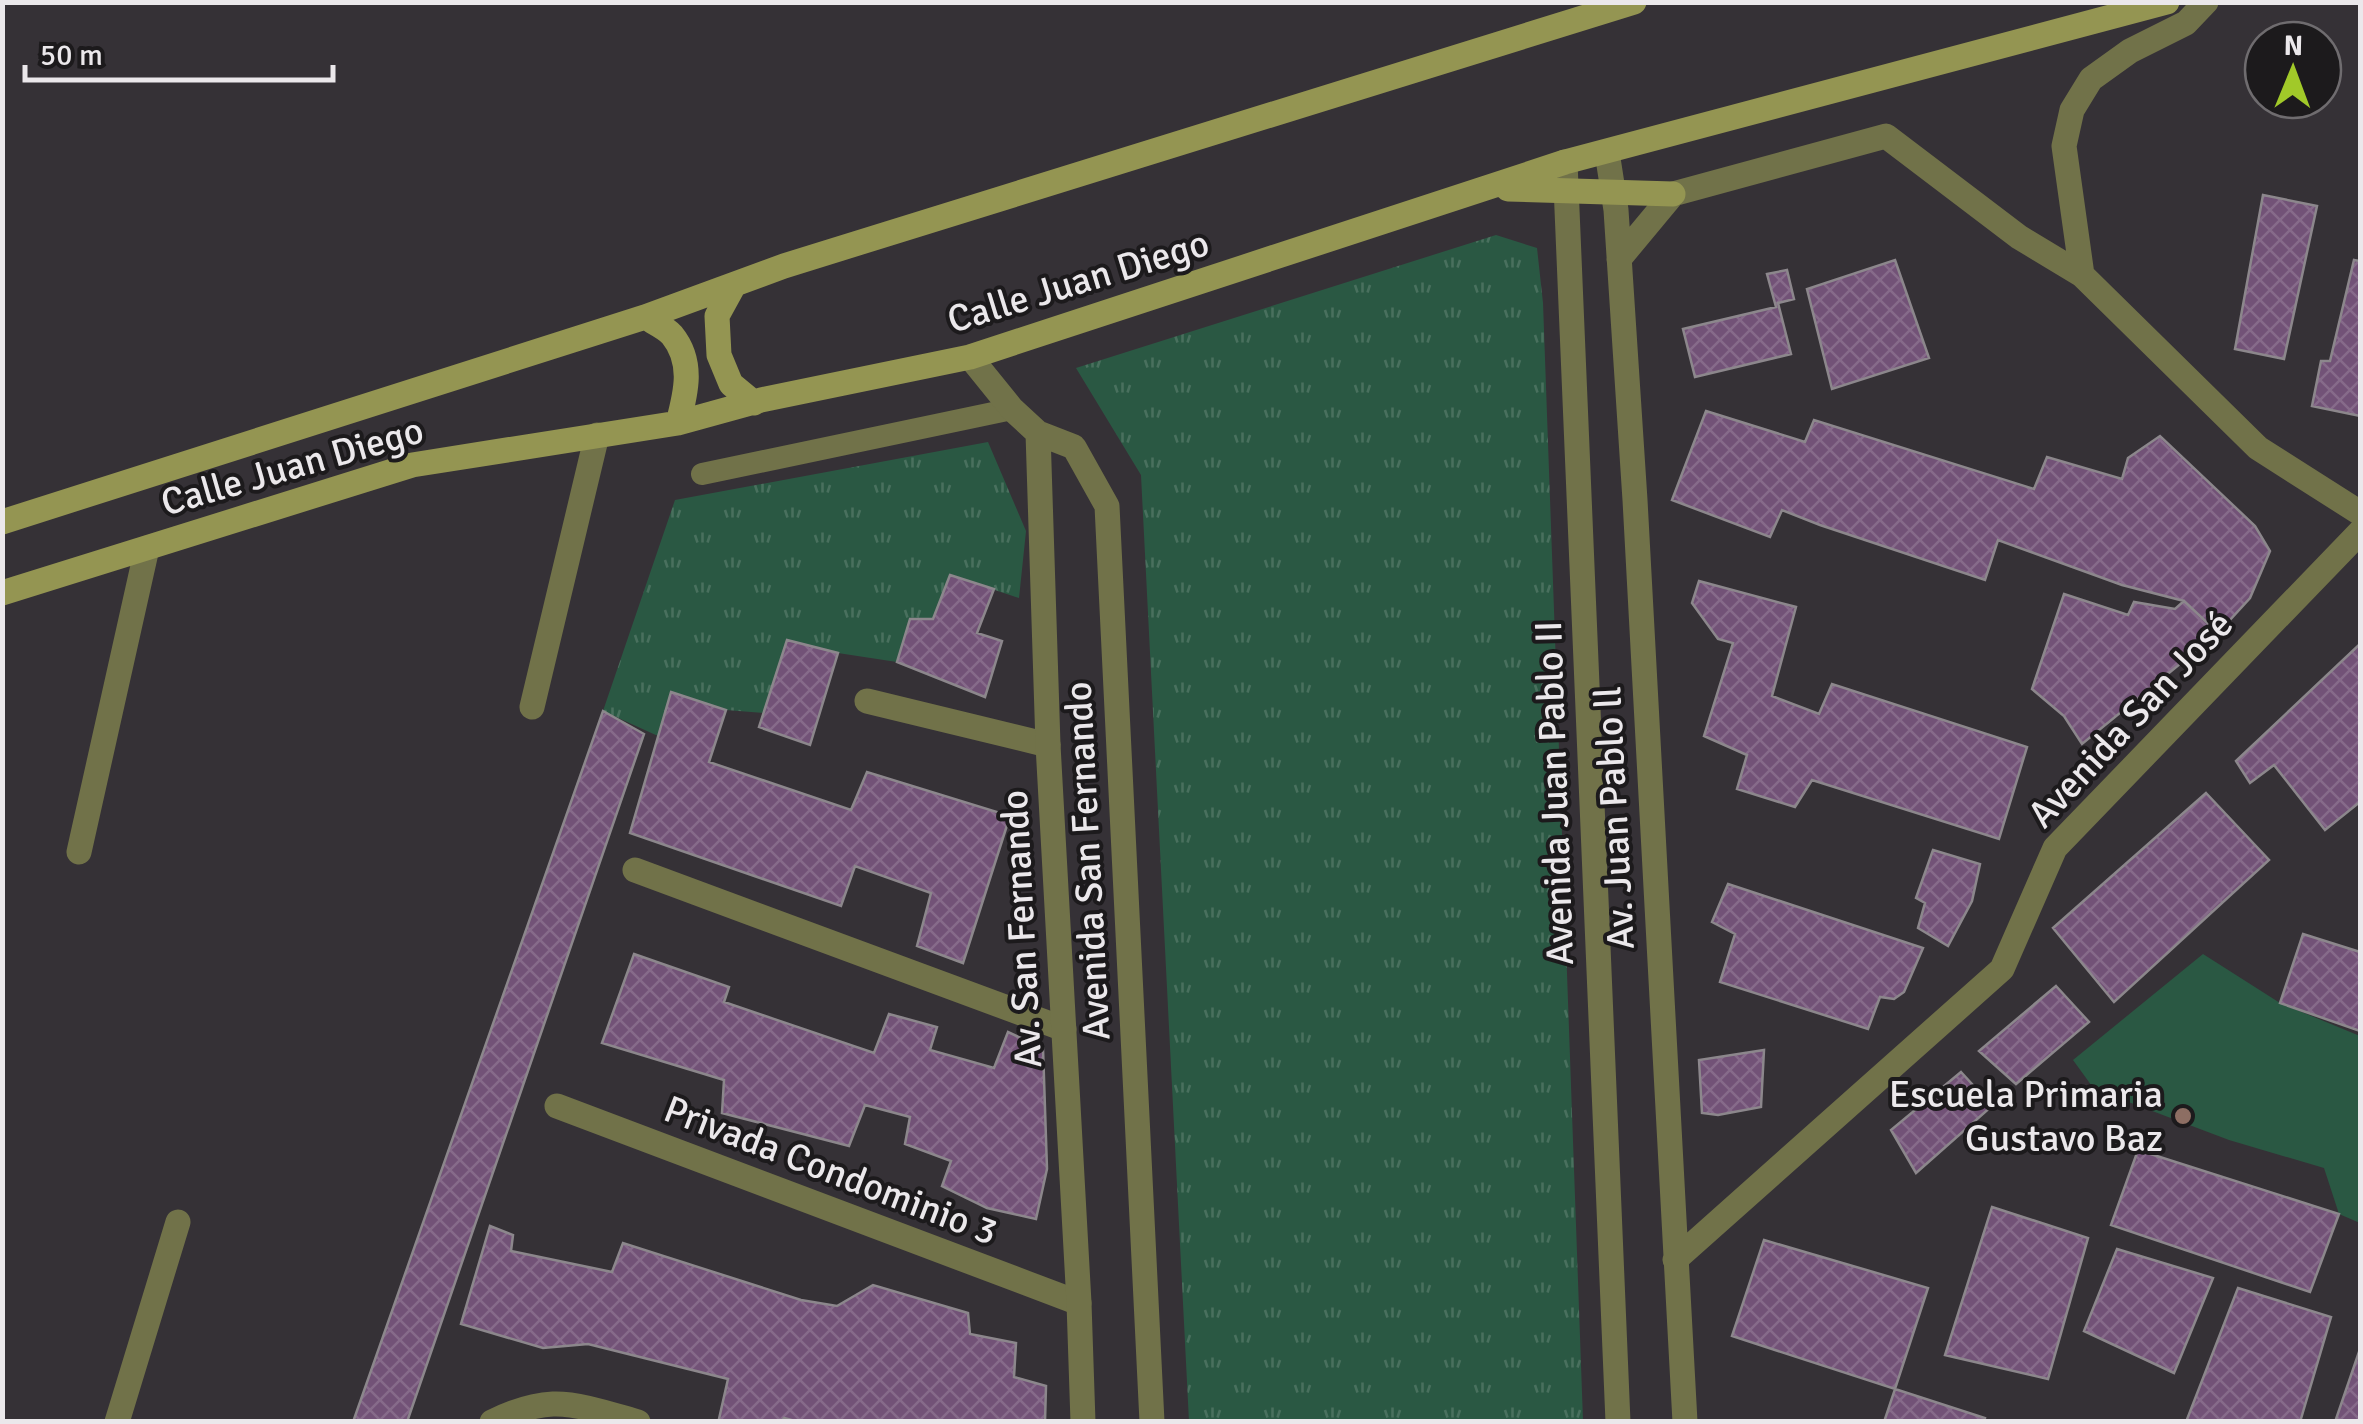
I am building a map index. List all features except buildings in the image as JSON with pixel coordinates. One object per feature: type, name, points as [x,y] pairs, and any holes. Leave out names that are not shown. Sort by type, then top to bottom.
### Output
[{"type":"main road","name":"Calle Juan Diego","points":[[2,522],[644,317],[784,266],[1634,2]]},
{"type":"main road","name":"Calle Juan Diego","points":[[2,593],[412,465],[678,423],[970,356],[1564,162],[2167,2]]},
{"type":"main road","points":[[1488,188],[1566,190],[1615,201],[1674,194]]},
{"type":"main road","points":[[734,285],[716,316],[718,355],[731,384],[754,403]]},
{"type":"main road","points":[[644,317],[671,334],[686,362],[687,388],[678,423]]},
{"type":"street","points":[[2082,276],[2064,146],[2072,110],[2090,79],[2130,50],[2186,23],[2206,2]]},
{"type":"street","points":[[1620,259],[1674,194],[1886,136],[2019,237],[2082,276],[2258,448],[2360,513]]},
{"type":"street","name":"Av. Juan Pablo ll","points":[[1607,152],[1620,259],[1640,578],[1685,1422]]},
{"type":"street","name":"Avenida Juan Pablo II","points":[[1564,162],[1618,1422]]},
{"type":"street","name":"Avenida San Fernando","points":[[970,356],[1012,409],[1038,433],[1074,447],[1106,506],[1152,1422]]},
{"type":"street","name":"Av. San Fernando","points":[[1038,433],[1048,744],[1083,1422]]},
{"type":"street","points":[[532,707],[597,435]]},
{"type":"street","name":"Avenida San José","points":[[1676,1260],[2002,968],[2055,848],[2360,532]]},
{"type":"street","points":[[79,852],[147,548]]},
{"type":"street","points":[[867,701],[1048,744]]},
{"type":"street","points":[[635,870],[1064,1029]]},
{"type":"street","name":"Privada Condominio 3","points":[[557,1106],[1079,1303]]},
{"type":"street","points":[[117,1422],[178,1222]]},
{"type":"street","points":[[492,1422],[510,1413],[553,1404],[638,1422]]},
{"type":"lane","points":[[702,474],[1012,409]]},
{"type":"green space","points":[[1496,235],[1537,248],[1543,303],[1583,1421],[1189,1421],[1141,475],[1076,368]]},
{"type":"green space","points":[[988,442],[1026,531],[1019,598],[950,575],[933,619],[910,619],[897,662],[838,653],[764,713],[726,710],[672,692],[658,736],[603,711],[675,500]]},
{"type":"green space","points":[[2203,954],[2280,1003],[2360,1036],[2360,1223],[2339,1214],[2324,1168],[2229,1140],[2094,1089],[2073,1060]]},
{"type":"place","name":"Escuela Primaria Gustavo Baz","points":[[2183,1116]]}]
